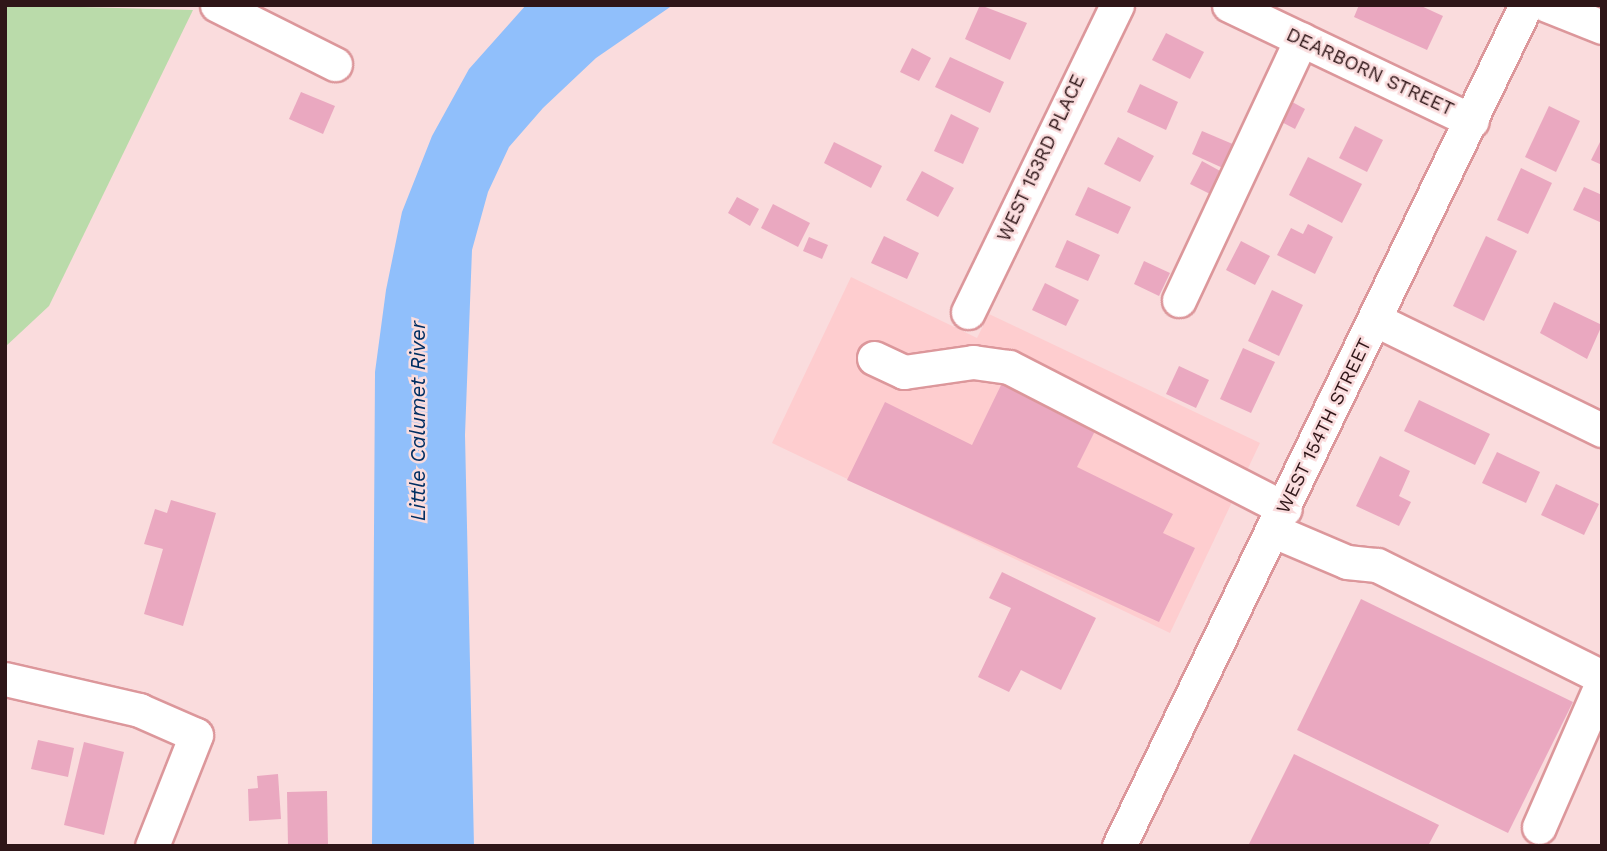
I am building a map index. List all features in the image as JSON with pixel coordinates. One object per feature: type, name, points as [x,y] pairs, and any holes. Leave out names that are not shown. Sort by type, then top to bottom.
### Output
[{"type":"street","points":[[217,5],[335,64]]},
{"type":"street","name":"WEST 153RD PLACE","points":[[968,313],[1117,5]]},
{"type":"street","name":"DEARBORN STREET","points":[[1229,5],[1472,121]]},
{"type":"street","name":"WEST 154TH STREET","points":[[1119,846],[1376,320],[1526,5]]},
{"type":"street","points":[[1547,5],[1602,27]]},
{"type":"street","points":[[1179,300],[1301,39]]},
{"type":"street","points":[[1376,320],[1602,430]]},
{"type":"street","points":[[874,358],[904,372],[973,362],[1009,367],[1279,520],[1347,562],[1377,565],[1602,677]]},
{"type":"street","points":[[5,679],[139,710],[196,735],[152,846]]},
{"type":"street","points":[[1539,827],[1602,683]]},
{"type":"shaded area","points":[[851,277],[977,338],[989,314],[1260,443],[1170,633],[772,443]]},
{"type":"green space","points":[[5,5],[193,10],[49,306],[5,347]]},
{"type":"water","name":"Little Calumet River","points":[[526,5],[673,5],[596,58],[543,108],[509,147],[488,192],[472,250],[465,435],[474,846],[372,846],[375,372],[386,290],[402,212],[432,136],[469,69]]},
{"type":"building","points":[[980,5],[1027,23],[1010,60],[965,39]]},
{"type":"building","points":[[1359,5],[1419,5],[1443,16],[1427,50],[1354,17]]},
{"type":"building","points":[[1166,33],[1204,52],[1190,79],[1152,60]]},
{"type":"building","points":[[912,48],[931,58],[919,81],[900,72]]},
{"type":"building","points":[[950,57],[1004,82],[990,113],[935,87]]},
{"type":"building","points":[[1140,84],[1178,102],[1166,130],[1127,112]]},
{"type":"building","points":[[301,92],[335,106],[323,134],[289,119]]},
{"type":"building","points":[[1285,98],[1305,109],[1295,129],[1274,118]]},
{"type":"building","points":[[1549,106],[1580,121],[1556,172],[1525,157]]},
{"type":"building","points":[[951,114],[979,128],[963,164],[934,151]]},
{"type":"building","points":[[1355,126],[1383,140],[1367,172],[1339,158]]},
{"type":"building","points":[[1202,131],[1235,145],[1225,169],[1192,154]]},
{"type":"building","points":[[1118,137],[1154,156],[1140,182],[1104,164]]},
{"type":"building","points":[[1602,138],[1602,165],[1591,160]]},
{"type":"building","points":[[834,142],[882,166],[871,188],[824,163]]},
{"type":"building","points":[[1308,157],[1362,184],[1342,223],[1289,195]]},
{"type":"building","points":[[1202,161],[1222,172],[1210,194],[1190,184]]},
{"type":"building","points":[[1521,168],[1552,183],[1528,234],[1497,220]]},
{"type":"building","points":[[922,171],[954,188],[938,217],[906,200]]},
{"type":"building","points":[[1088,187],[1131,207],[1118,234],[1075,215]]},
{"type":"building","points":[[1584,187],[1602,195],[1602,223],[1573,210]]},
{"type":"building","points":[[737,197],[759,209],[750,226],[728,213]]},
{"type":"building","points":[[773,204],[810,223],[798,247],[761,228]]},
{"type":"building","points":[[1308,224],[1333,237],[1315,274],[1277,255],[1291,228],[1303,234]]},
{"type":"building","points":[[884,236],[919,253],[907,279],[871,263]]},
{"type":"building","points":[[1486,236],[1517,251],[1484,321],[1453,306]]},
{"type":"building","points":[[809,237],[828,245],[822,259],[803,251]]},
{"type":"building","points":[[1067,240],[1100,255],[1088,281],[1055,267]]},
{"type":"building","points":[[1241,241],[1270,256],[1255,285],[1226,270]]},
{"type":"building","points":[[1144,261],[1170,273],[1159,296],[1134,284]]},
{"type":"building","points":[[1045,283],[1079,300],[1066,326],[1032,310]]},
{"type":"building","points":[[1272,290],[1303,305],[1279,356],[1248,341]]},
{"type":"building","points":[[1554,302],[1602,325],[1587,359],[1540,333]]},
{"type":"building","points":[[1243,348],[1275,362],[1251,413],[1220,399]]},
{"type":"building","points":[[1179,366],[1209,380],[1196,408],[1166,394]]},
{"type":"building","points":[[1003,381],[1097,427],[1077,467],[1173,514],[1163,533],[1195,548],[1159,622],[847,480],[885,402],[972,445]]},
{"type":"building","points":[[1419,400],[1490,434],[1475,465],[1404,431]]},
{"type":"building","points":[[1497,452],[1540,472],[1526,503],[1482,483]]},
{"type":"building","points":[[1380,456],[1410,471],[1399,496],[1411,502],[1399,526],[1356,506]]},
{"type":"building","points":[[1556,484],[1599,504],[1584,535],[1541,515]]},
{"type":"building","points":[[171,500],[216,513],[183,626],[144,614],[163,549],[144,544],[155,509],[167,513]]},
{"type":"building","points":[[1002,572],[1096,618],[1061,690],[1021,670],[1009,692],[978,677],[1011,608],[989,598]]},
{"type":"building","points":[[1361,599],[1573,702],[1508,833],[1297,730]]},
{"type":"building","points":[[38,740],[74,748],[68,777],[31,769]]},
{"type":"building","points":[[84,742],[124,752],[104,835],[64,825]]},
{"type":"building","points":[[1294,754],[1439,825],[1428,846],[1248,846]]},
{"type":"building","points":[[278,774],[281,819],[249,821],[248,789],[258,788],[257,776]]},
{"type":"building","points":[[327,791],[328,846],[288,846],[287,792]]}]
